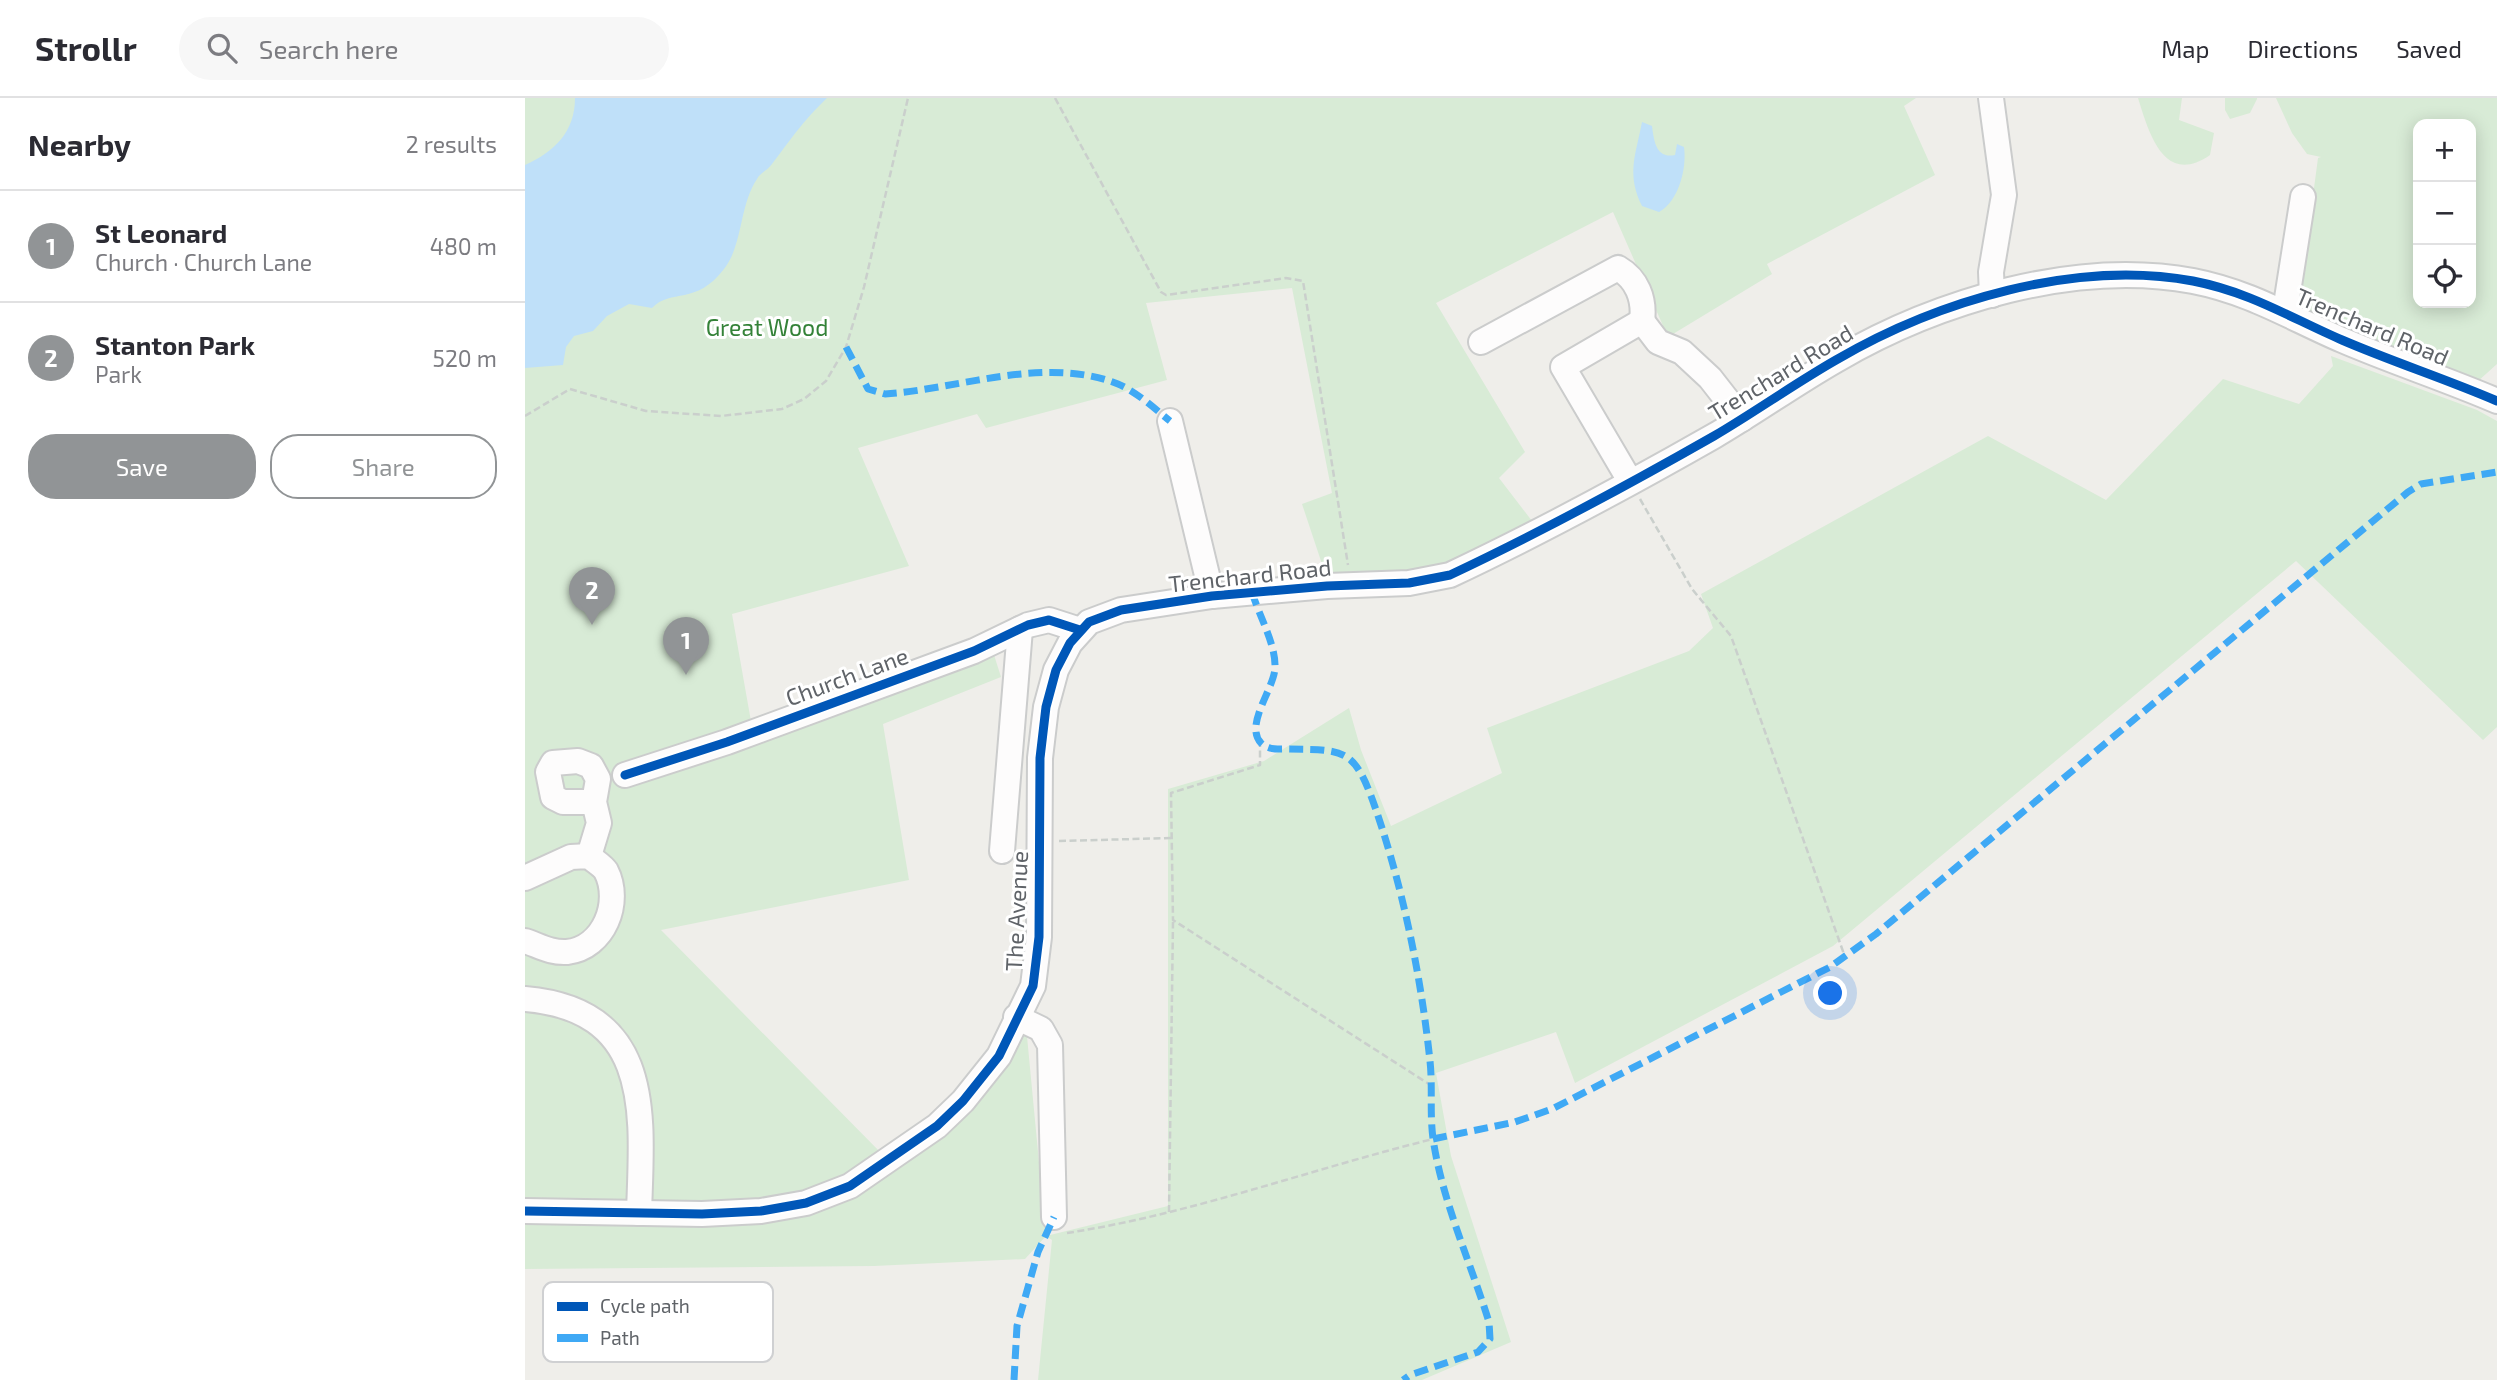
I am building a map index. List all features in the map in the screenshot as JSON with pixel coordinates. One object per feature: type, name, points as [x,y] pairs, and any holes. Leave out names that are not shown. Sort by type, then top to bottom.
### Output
[{"type":"street","points":[[1991,98],[2004,195],[1991,272],[1991,295]]},
{"type":"street","points":[[2285,311],[2303,197]]},
{"type":"street","points":[[1481,342],[1618,268],[1630,275],[1641,297],[1641,321],[1658,342],[1682,352],[1710,378],[1742,419]]},
{"type":"street","name":"Trenchard Road","points":[[1084,626],[1121,610],[1212,596],[1409,583],[1450,575],[1630,481],[1742,419],[1838,359],[1887,334],[1941,310],[1991,295],[2051,283],[2149,276],[2212,285],[2285,311],[2345,341],[2497,401]]},
{"type":"street","points":[[1630,481],[1563,367],[1641,321]]},
{"type":"street","points":[[1170,421],[1212,596]]},
{"type":"street","name":"Church Lane","points":[[625,775],[740,738],[974,651],[1020,629],[1049,620],[1084,626]]},
{"type":"street","name":"The Avenue","points":[[525,1211],[761,1211],[807,1203],[851,1186],[937,1126],[963,1101],[999,1056],[1033,986],[1039,937],[1040,758],[1046,707],[1056,670],[1084,626]]},
{"type":"street","points":[[1002,850],[1020,629]]},
{"type":"street","points":[[589,856],[599,823],[594,802]]},
{"type":"street","points":[[525,878],[571,857],[589,856],[605,869],[613,894],[608,920],[593,942],[571,951],[551,952],[525,941]]},
{"type":"street","points":[[525,999],[551,1003],[580,1014],[607,1033],[629,1060],[636,1078],[642,1135],[639,1213]]},
{"type":"street","points":[[1016,1017],[1041,1029],[1050,1045],[1057,1225]]},
{"type":"path","points":[[525,416],[570,390],[646,411],[721,416],[752,414],[782,409],[804,399],[826,381],[846,347],[864,287],[908,98]]},
{"type":"path","points":[[1055,98],[1161,292],[1166,295],[1286,278],[1303,281],[1350,586]]},
{"type":"path","points":[[1630,481],[1686,579],[1731,636],[1845,957]]},
{"type":"path","points":[[1169,1212],[1173,920],[1171,793],[1260,765],[1260,740]]},
{"type":"path","points":[[1040,841],[1171,838]]},
{"type":"path","points":[[1173,920],[1432,1086]]},
{"type":"path","points":[[1057,1225],[1169,1212],[1341,1161],[1433,1139]]},
{"type":"green space","name":"Great Wood","points":[[525,98],[1916,98],[1904,106],[1935,175],[1767,264],[1772,274],[1668,337],[1613,212],[1436,303],[1525,452],[1499,478],[1532,521],[1445,565],[1411,576],[1326,576],[1302,504],[1332,493],[1292,288],[1146,303],[1167,380],[986,428],[977,414],[858,448],[909,566],[732,614],[752,727],[989,639],[1001,677],[883,724],[909,880],[661,930],[885,1157],[925,1128],[1026,1026],[1046,1236],[1025,1259],[874,1266],[525,1269]]},
{"type":"green space","points":[[2138,98],[2182,98],[2179,120],[2214,133],[2210,155],[2194,163],[2181,165],[2170,160],[2153,140]]},
{"type":"green space","points":[[2225,98],[2257,99],[2250,113],[2230,119],[2225,110]]},
{"type":"green space","points":[[2276,98],[2497,98],[2497,364],[2477,382],[2326,324],[2299,301],[2318,158],[2321,157],[2307,154],[2292,133]]},
{"type":"green space","points":[[2331,356],[2477,410],[2497,421],[2497,727],[2483,740],[2296,561],[1833,946],[1575,1083],[1556,1032],[1436,1073],[1451,1156],[1511,1342],[1422,1380],[1038,1380],[1052,1240],[1046,1236],[1168,1206],[1168,789],[1264,761],[1349,708],[1361,750],[1391,826],[1502,773],[1487,728],[1689,651],[1713,628],[1701,594],[1988,436],[2106,500],[2223,379],[2299,404],[2333,366]]},
{"type":"water","points":[[575,98],[827,98],[757,179],[747,201],[735,249],[724,269],[714,280],[704,288],[659,302],[652,308],[629,304],[607,316],[593,331],[574,336],[566,347],[563,365],[525,368],[525,165],[554,147],[567,131]]},
{"type":"water","points":[[1642,122],[1652,126],[1660,152],[1669,156],[1675,155],[1677,144],[1684,147],[1680,183],[1672,200],[1659,212],[1642,206],[1634,184],[1634,164]]},
{"type":"marked path","points":[[846,347],[868,389],[885,394],[1002,376],[1061,373],[1090,376],[1125,387],[1170,421]]},
{"type":"marked path","points":[[1433,1139],[1515,1122],[1552,1109],[1830,967],[1876,934],[2408,492],[2421,484],[2497,472]]},
{"type":"marked path","points":[[1252,592],[1275,659],[1273,677],[1256,727],[1261,743],[1276,749],[1322,750],[1345,756],[1361,773],[1375,807],[1410,932],[1422,997],[1438,1167],[1489,1322],[1490,1339],[1478,1352],[1410,1375],[1403,1380]]},
{"type":"marked path","points":[[1014,1380],[1017,1326],[1038,1252],[1054,1217]]},
{"type":"cycle path","points":[[525,1211],[702,1214],[761,1211],[806,1203],[850,1186],[937,1126],[963,1101],[999,1056],[1033,986],[1039,937],[1040,758],[1046,707],[1056,670],[1070,643],[1089,622],[1121,610],[1212,596],[1327,586],[1409,583],[1450,575],[1649,472],[1729,427],[1820,369],[1876,339],[1962,303],[2055,281],[2102,276],[2148,276],[2214,286],[2270,306],[2361,348],[2497,401]]},
{"type":"cycle path","points":[[625,775],[727,742],[974,651],[1028,625],[1049,620],[1080,630]]},
{"type":"place","name":"Stanton Park","points":[[592,625]]},
{"type":"place","name":"St Leonard","points":[[686,675]]}]
